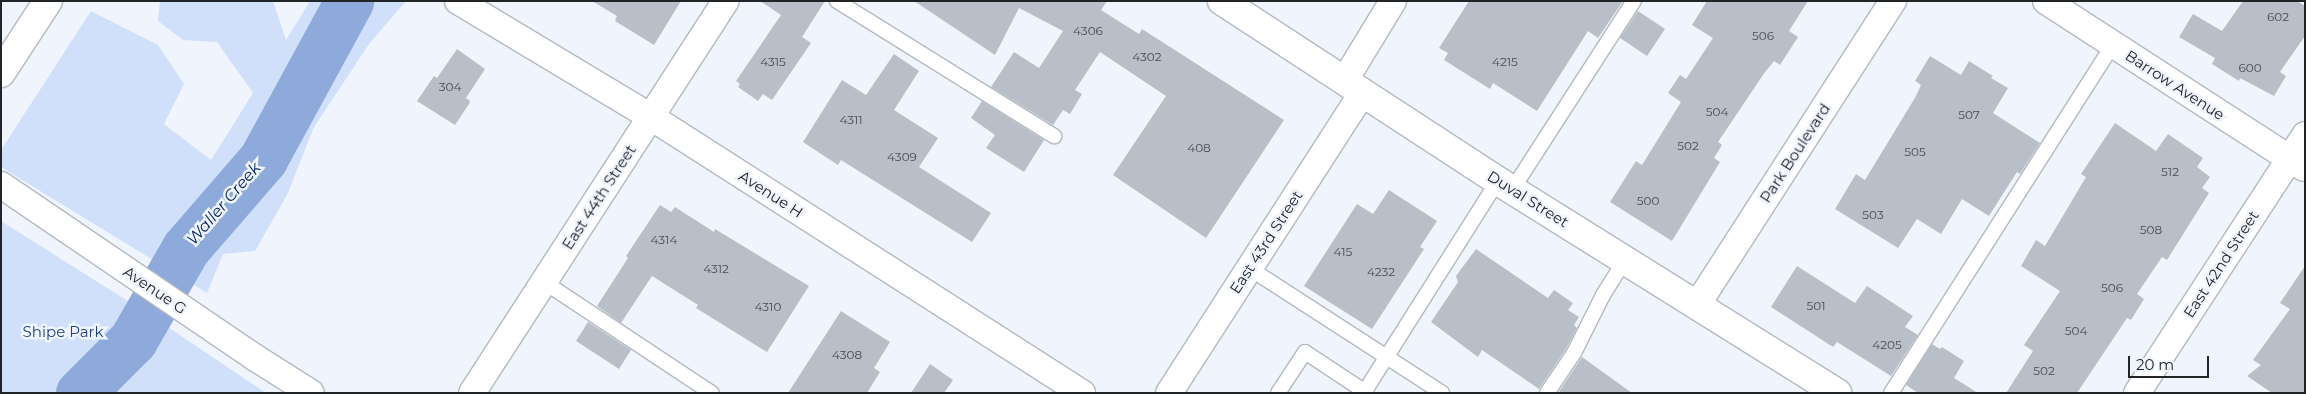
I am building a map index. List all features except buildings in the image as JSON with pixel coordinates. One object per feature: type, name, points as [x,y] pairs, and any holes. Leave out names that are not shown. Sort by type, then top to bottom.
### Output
[{"type":"street","points":[[1,73],[48,1]]},
{"type":"street","name":"Avenue H","points":[[458,1],[651,117],[1082,393]]},
{"type":"street","name":"East 44th Street","points":[[472,393],[726,1]]},
{"type":"street","name":"Duval Street","points":[[1222,1],[1505,185],[1837,393]]},
{"type":"street","name":"East 43rd Street","points":[[1169,393],[1249,268],[1354,86],[1393,1]]},
{"type":"street","name":"Park Boulevard","points":[[1697,305],[1893,1]]},
{"type":"street","name":"Barrow Avenue","points":[[2046,1],[2297,163]]},
{"type":"street","name":"East 42nd Street","points":[[2137,393],[2297,163],[2305,134]]},
{"type":"street","name":"Avenue G","points":[[1,185],[141,281],[311,393]]},
{"type":"lane","points":[[837,1],[1054,136]]},
{"type":"lane","points":[[1278,393],[1305,352],[1366,392],[1386,357],[1634,1]]},
{"type":"lane","points":[[1891,393],[2113,44]]},
{"type":"lane","points":[[1547,393],[1574,353],[1602,296],[1625,260]]},
{"type":"lane","points":[[1249,268],[1442,393]]},
{"type":"lane","points":[[544,282],[712,393]]},
{"type":"green space","points":[[160,1],[273,1],[286,40],[310,1],[406,1],[369,44],[314,127],[287,195],[255,251],[223,254],[207,293],[1,167],[1,150],[91,11],[158,45],[184,84],[164,124],[211,160],[253,93],[217,42],[183,40],[158,21]]},
{"type":"green space","name":"Shipe Park","points":[[1,221],[153,317],[266,393],[1,393]]},
{"type":"waterway","name":"Waller Creek","points":[[80,393],[133,340],[186,248],[263,159],[349,1]]}]
